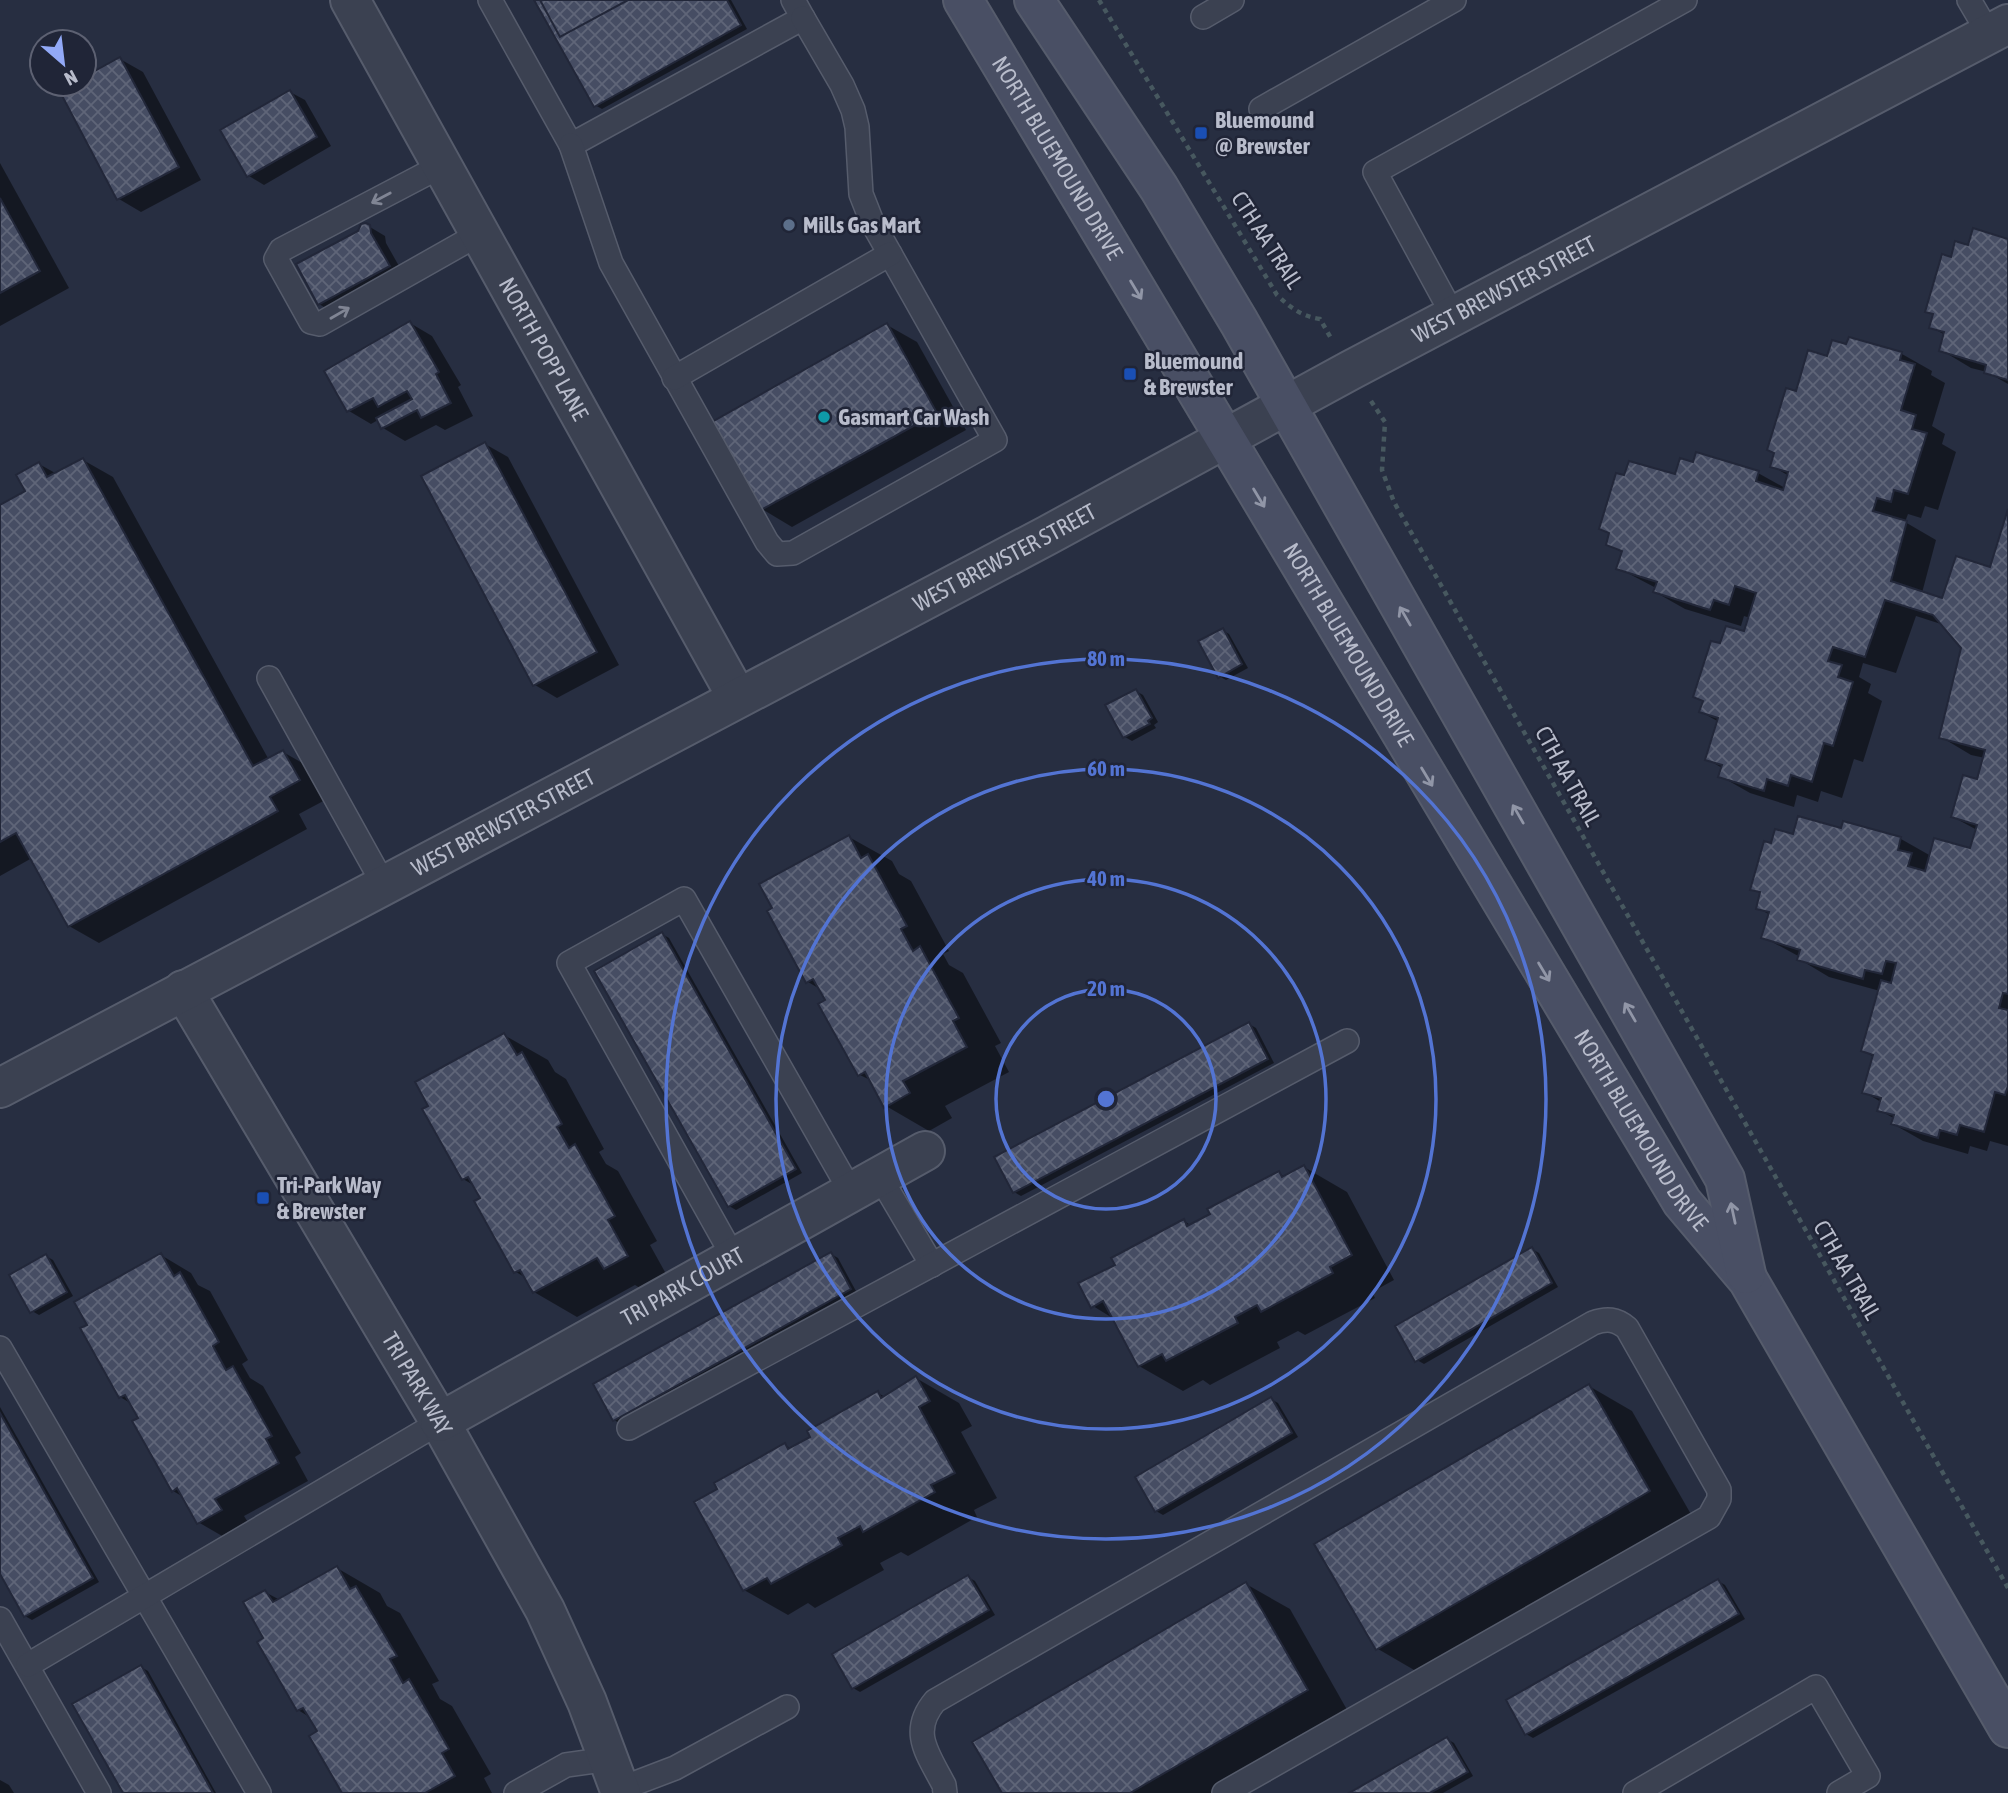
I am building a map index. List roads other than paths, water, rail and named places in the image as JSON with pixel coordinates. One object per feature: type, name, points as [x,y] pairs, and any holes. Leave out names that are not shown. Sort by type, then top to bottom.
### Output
[{"type":"main road","name":"NORTH BLUEMOUND DRIVE","points":[[963,0],[1682,1202],[1748,1280],[2008,1728]]},
{"type":"main road","name":"NORTH BLUEMOUND DRIVE","points":[[1034,0],[1159,188],[1239,322],[1725,1179],[1748,1280]]},
{"type":"street","name":"NORTH POPP LANE","points":[[350,0],[737,697]]},
{"type":"street","name":"WEST BREWSTER STREET","points":[[0,1088],[1048,535],[1351,370],[1998,29]]},
{"type":"street","name":"TRI PARK WAY","points":[[183,990],[440,1422],[545,1610],[587,1702],[616,1780]]},
{"type":"street","name":"TRI PARK COURT","points":[[440,1422],[925,1151]]},
{"type":"lane","points":[[490,0],[572,145],[611,263],[767,542],[777,554],[793,553],[995,440],[872,222],[861,194],[857,127],[853,110],[842,85],[798,9],[572,145]]},
{"type":"lane","points":[[1203,17],[1232,0]]},
{"type":"lane","points":[[1261,109],[1454,0]]},
{"type":"lane","points":[[1454,317],[1376,172],[1685,0]]},
{"type":"lane","points":[[1969,0],[1998,29]]},
{"type":"lane","points":[[441,166],[281,250],[276,259],[310,322],[320,324],[479,234]]},
{"type":"lane","points":[[674,378],[890,254]]},
{"type":"lane","points":[[269,678],[384,885]]},
{"type":"lane","points":[[734,1258],[569,962],[684,899],[865,1184],[932,1265]]},
{"type":"lane","points":[[629,1428],[1347,1041]]},
{"type":"lane","points":[[945,1793],[944,1785],[923,1743],[920,1728],[926,1712],[935,1701],[1593,1323],[1603,1319],[1621,1323],[1628,1328],[1719,1490],[1719,1499],[1709,1517],[1224,1793]]},
{"type":"lane","points":[[0,1348],[259,1793]]},
{"type":"lane","points":[[28,1665],[440,1422]]},
{"type":"lane","points":[[0,1619],[99,1793]]},
{"type":"lane","points":[[1635,1793],[1816,1687],[1868,1776],[1839,1793]]},
{"type":"lane","points":[[516,1793],[566,1765],[616,1780],[675,1768],[787,1707]]},
{"type":"place","name":"Bluemound @ Brewster","points":[[1201,133]]},
{"type":"place","name":"Mills Gas Mart","points":[[789,225]]},
{"type":"place","name":"Bluemound & Brewster","points":[[1130,374]]},
{"type":"place","name":"Gasmart Car Wash","points":[[824,417]]},
{"type":"place","name":"Tri-Park Way & Brewster","points":[[263,1198]]}]
